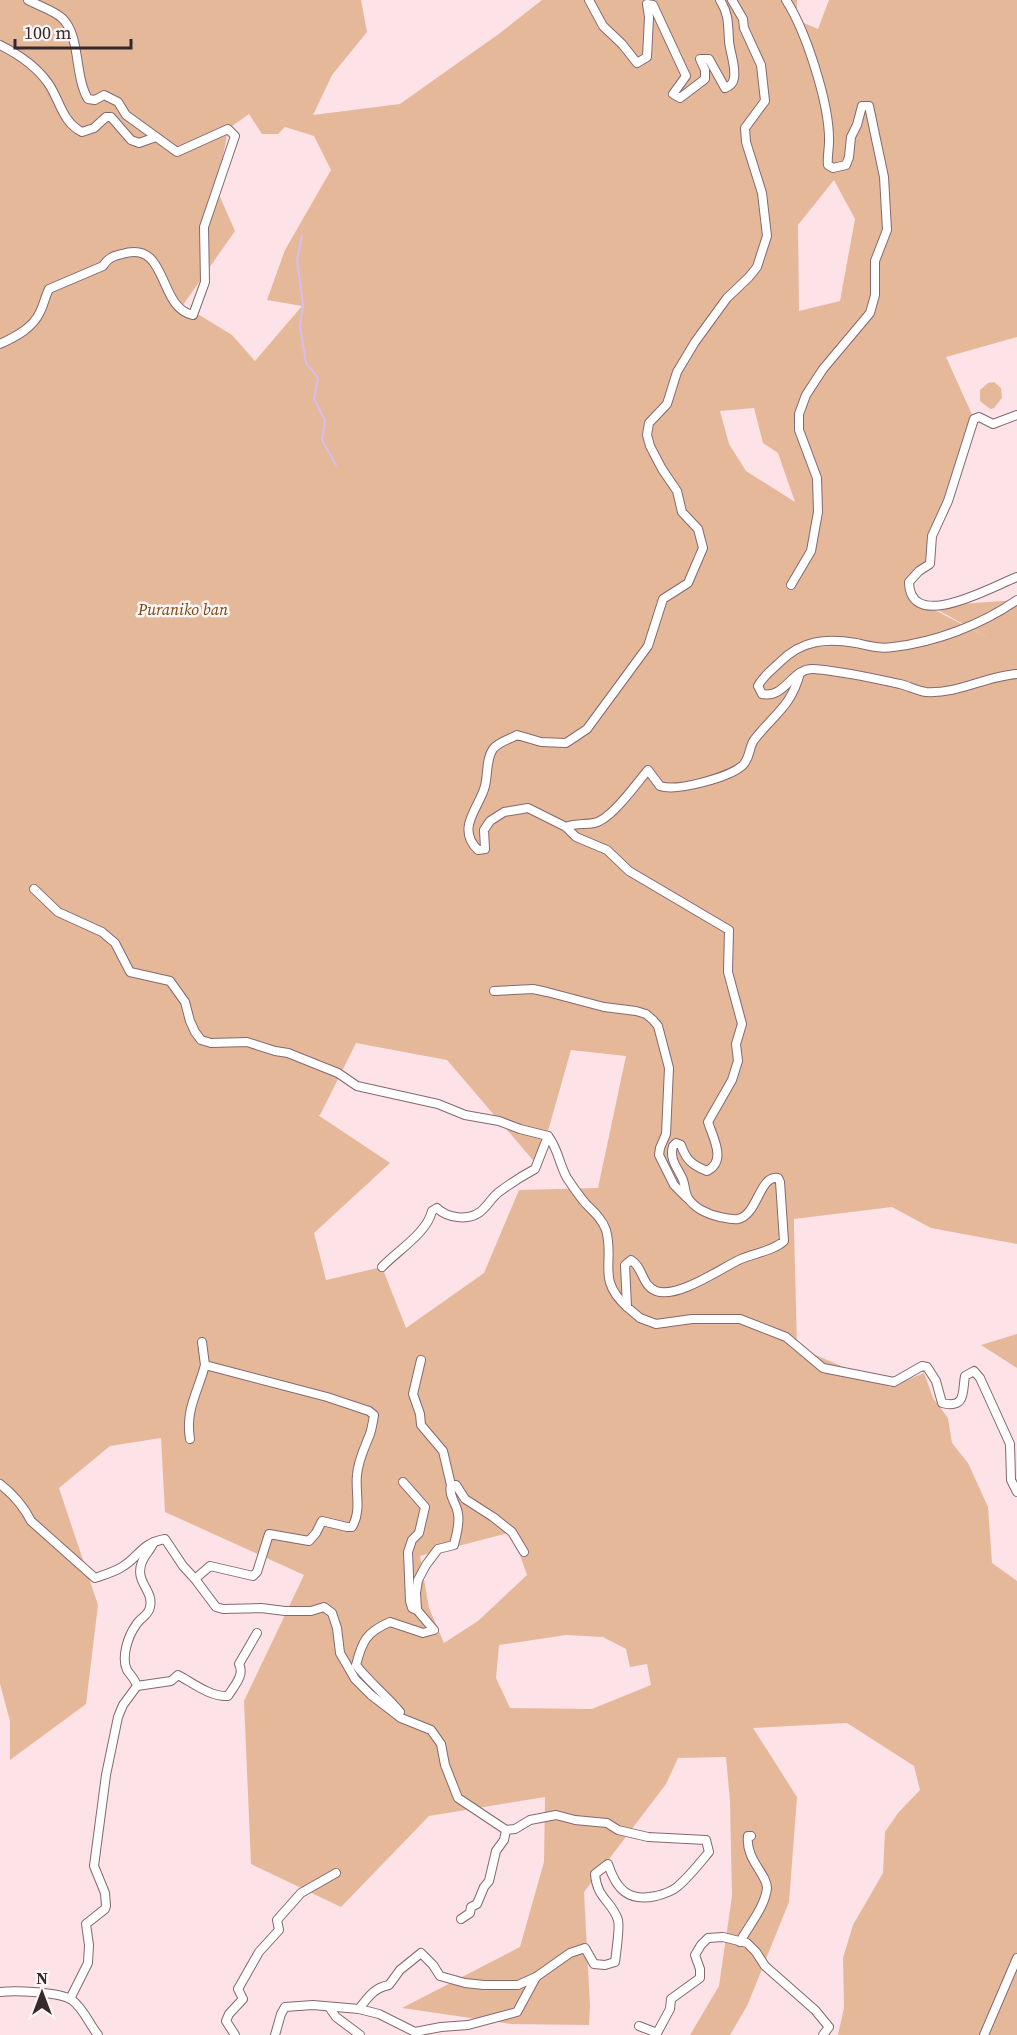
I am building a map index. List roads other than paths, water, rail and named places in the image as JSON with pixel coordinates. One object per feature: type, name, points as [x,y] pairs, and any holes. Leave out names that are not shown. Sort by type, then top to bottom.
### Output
[{"type":"street","points":[[0,344],[31,326],[40,313],[49,289],[103,266],[108,259],[133,251],[145,254],[156,264],[173,300],[184,313],[193,315],[205,282],[204,227],[235,136],[228,129],[177,152],[126,115],[118,102],[112,98],[104,95],[95,100],[88,99],[81,84],[69,30],[63,19],[54,12],[28,0]]},
{"type":"street","points":[[589,0],[603,26],[622,44],[637,63],[647,57],[649,17],[647,4],[653,5],[686,76],[673,94],[680,98],[705,79],[705,70],[700,59],[709,59],[725,88],[731,86],[734,80],[729,22],[726,9],[720,0]]},
{"type":"street","points":[[688,1198],[683,1181],[672,1161],[673,1146],[676,1143],[681,1145],[684,1156],[692,1165],[707,1172],[717,1162],[719,1155],[708,1122],[732,1080],[738,1061],[736,1044],[742,1024],[728,972],[729,930],[629,871],[607,850],[576,837],[566,827],[528,808],[504,812],[489,820],[484,830],[485,849],[478,850],[473,845],[468,828],[472,812],[485,788],[491,753],[496,746],[517,735],[541,742],[566,743],[587,729],[648,646],[663,599],[688,583],[703,548],[698,529],[682,512],[677,491],[662,469],[646,435],[649,423],[667,404],[677,372],[694,342],[727,298],[757,267],[767,236],[762,193],[746,142],[745,128],[765,101],[764,81],[761,66],[744,28],[743,19],[732,0]]},
{"type":"street","points":[[786,0],[803,31],[823,102],[829,142],[828,165],[833,168],[846,165],[851,137],[862,106],[869,106],[884,177],[887,230],[875,261],[875,295],[870,313],[823,369],[806,395],[799,414],[799,430],[817,478],[818,512],[811,551],[791,585]]},
{"type":"street","points":[[0,45],[16,53],[37,70],[49,85],[72,127],[82,132],[94,128],[106,117],[111,117],[131,140],[139,143],[156,137]]},
{"type":"street","points":[[1017,415],[993,424],[979,417],[974,419],[948,501],[932,536],[930,564],[919,571],[909,582],[909,590],[913,599],[926,606],[942,606],[973,596],[1017,577]]},
{"type":"street","points":[[1017,600],[994,615],[961,630],[911,644],[879,648],[834,640],[805,644],[789,653],[758,686],[762,694],[767,695],[780,691],[801,672],[811,669],[854,674],[926,692],[967,687],[1017,674]]},
{"type":"street","points":[[566,827],[575,823],[596,823],[611,815],[648,770],[660,786],[676,787],[699,784],[743,765],[750,753],[752,742],[788,704],[796,690],[801,672]]},
{"type":"street","points":[[34,889],[58,912],[102,932],[115,943],[130,972],[170,981],[185,1002],[192,1026],[201,1040],[211,1043],[247,1042],[288,1053],[338,1072],[357,1086],[438,1104],[465,1115],[499,1121],[548,1136],[557,1150],[567,1177],[588,1207],[596,1212],[605,1227],[608,1278],[613,1291],[640,1318],[656,1324],[692,1319],[740,1319],[786,1337],[824,1368],[835,1372],[862,1374],[894,1382],[922,1366],[927,1367],[936,1381],[942,1403],[949,1405],[958,1402],[963,1396],[965,1376],[974,1371],[981,1378],[1010,1444],[1011,1480],[1017,1492]]},
{"type":"street","points":[[494,991],[533,989],[636,1011],[646,1014],[653,1020],[658,1026],[669,1068],[666,1134],[659,1155],[674,1185],[707,1214],[739,1219],[745,1216],[753,1206],[767,1179],[778,1178],[780,1182],[784,1241],[778,1246],[740,1260],[695,1284],[663,1293],[647,1285],[638,1266],[631,1260],[625,1265],[627,1307]]},
{"type":"street","points":[[382,1267],[394,1254],[406,1247],[430,1219],[432,1211],[437,1208],[444,1215],[456,1218],[479,1214],[496,1194],[535,1169],[548,1136]]},
{"type":"street","points":[[190,1439],[188,1425],[190,1408],[205,1365],[202,1342]]},
{"type":"street","points":[[417,1610],[418,1580],[438,1549],[454,1545],[459,1522],[458,1512],[450,1494],[451,1485],[444,1451],[421,1425],[413,1394],[421,1360]]},
{"type":"street","points":[[195,1579],[210,1566],[253,1576],[257,1572],[269,1534],[309,1541],[322,1521],[352,1527],[359,1497],[357,1476],[364,1446],[371,1433],[374,1415],[369,1411],[327,1397],[205,1365]]},
{"type":"street","points":[[398,1716],[400,1712],[372,1685],[356,1665],[362,1642],[379,1626],[390,1622],[423,1634],[434,1630],[417,1610],[412,1608],[410,1600],[408,1552],[412,1540],[419,1533],[425,1507],[403,1482]]},
{"type":"street","points":[[0,1484],[25,1508],[31,1521],[95,1578],[124,1567],[140,1550],[155,1541],[165,1539],[216,1607],[294,1611],[311,1611],[324,1607],[332,1613],[337,1628],[340,1653],[355,1679],[398,1716],[432,1730],[441,1744],[445,1765],[458,1798],[506,1830],[515,1829],[530,1820],[556,1815],[576,1820],[607,1823],[618,1830],[638,1834],[706,1840],[709,1852],[678,1887],[670,1892],[638,1898],[628,1895],[620,1888],[608,1864],[595,1874],[603,1899],[619,1921],[615,1962],[605,1965],[594,1964],[585,1948],[570,1953],[536,1977],[518,1985],[484,1985],[465,1983],[440,1976],[421,1953],[400,1970],[389,1985],[374,1990],[359,2009]]},
{"type":"street","points":[[451,1485],[456,1485],[465,1499],[512,1532],[524,1552]]},
{"type":"street","points":[[137,1686],[127,1670],[124,1656],[136,1624],[150,1610],[149,1594],[141,1582],[140,1571],[142,1561],[155,1541]]},
{"type":"street","points":[[70,1999],[88,1963],[89,1945],[86,1924],[106,1906],[105,1893],[94,1866],[104,1786],[118,1718],[123,1705],[137,1686],[171,1681],[178,1675],[210,1693],[228,1696],[241,1674],[242,1669],[239,1664],[257,1633]]},
{"type":"street","points":[[461,1919],[470,1913],[471,1907],[477,1904],[489,1881],[496,1851],[504,1839],[506,1830]]},
{"type":"street","points":[[740,1942],[761,1906],[766,1890],[765,1878],[757,1869],[747,1844],[748,1836],[750,1836]]},
{"type":"street","points":[[235,2035],[227,2022],[227,2016],[243,1999],[238,1989],[255,1959],[279,1930],[277,1920],[301,1893],[336,1873]]},
{"type":"street","points":[[639,2025],[657,2034],[670,2009],[671,1999],[700,1978],[700,1969],[695,1955],[701,1945],[708,1938],[723,1937],[747,1943],[765,1966],[815,2010],[829,2027],[823,2035]]},
{"type":"street","points":[[984,2035],[1017,1958]]},
{"type":"street","points":[[275,2035],[285,2007],[313,2005],[344,2006],[379,2014],[416,2032],[468,2025],[517,2012],[536,1977]]},
{"type":"street","points":[[0,1992],[37,1993],[70,1999],[87,2017],[98,2035]]},
{"type":"street","points":[[329,2007],[336,2017],[360,2035]]},
{"type":"waterway","points":[[302,236],[297,259],[303,305],[300,326],[306,363],[318,378],[314,399],[325,421],[322,440],[336,465]]},
{"type":"park label","name":"Puraniko ban","points":[[183,609]]}]
